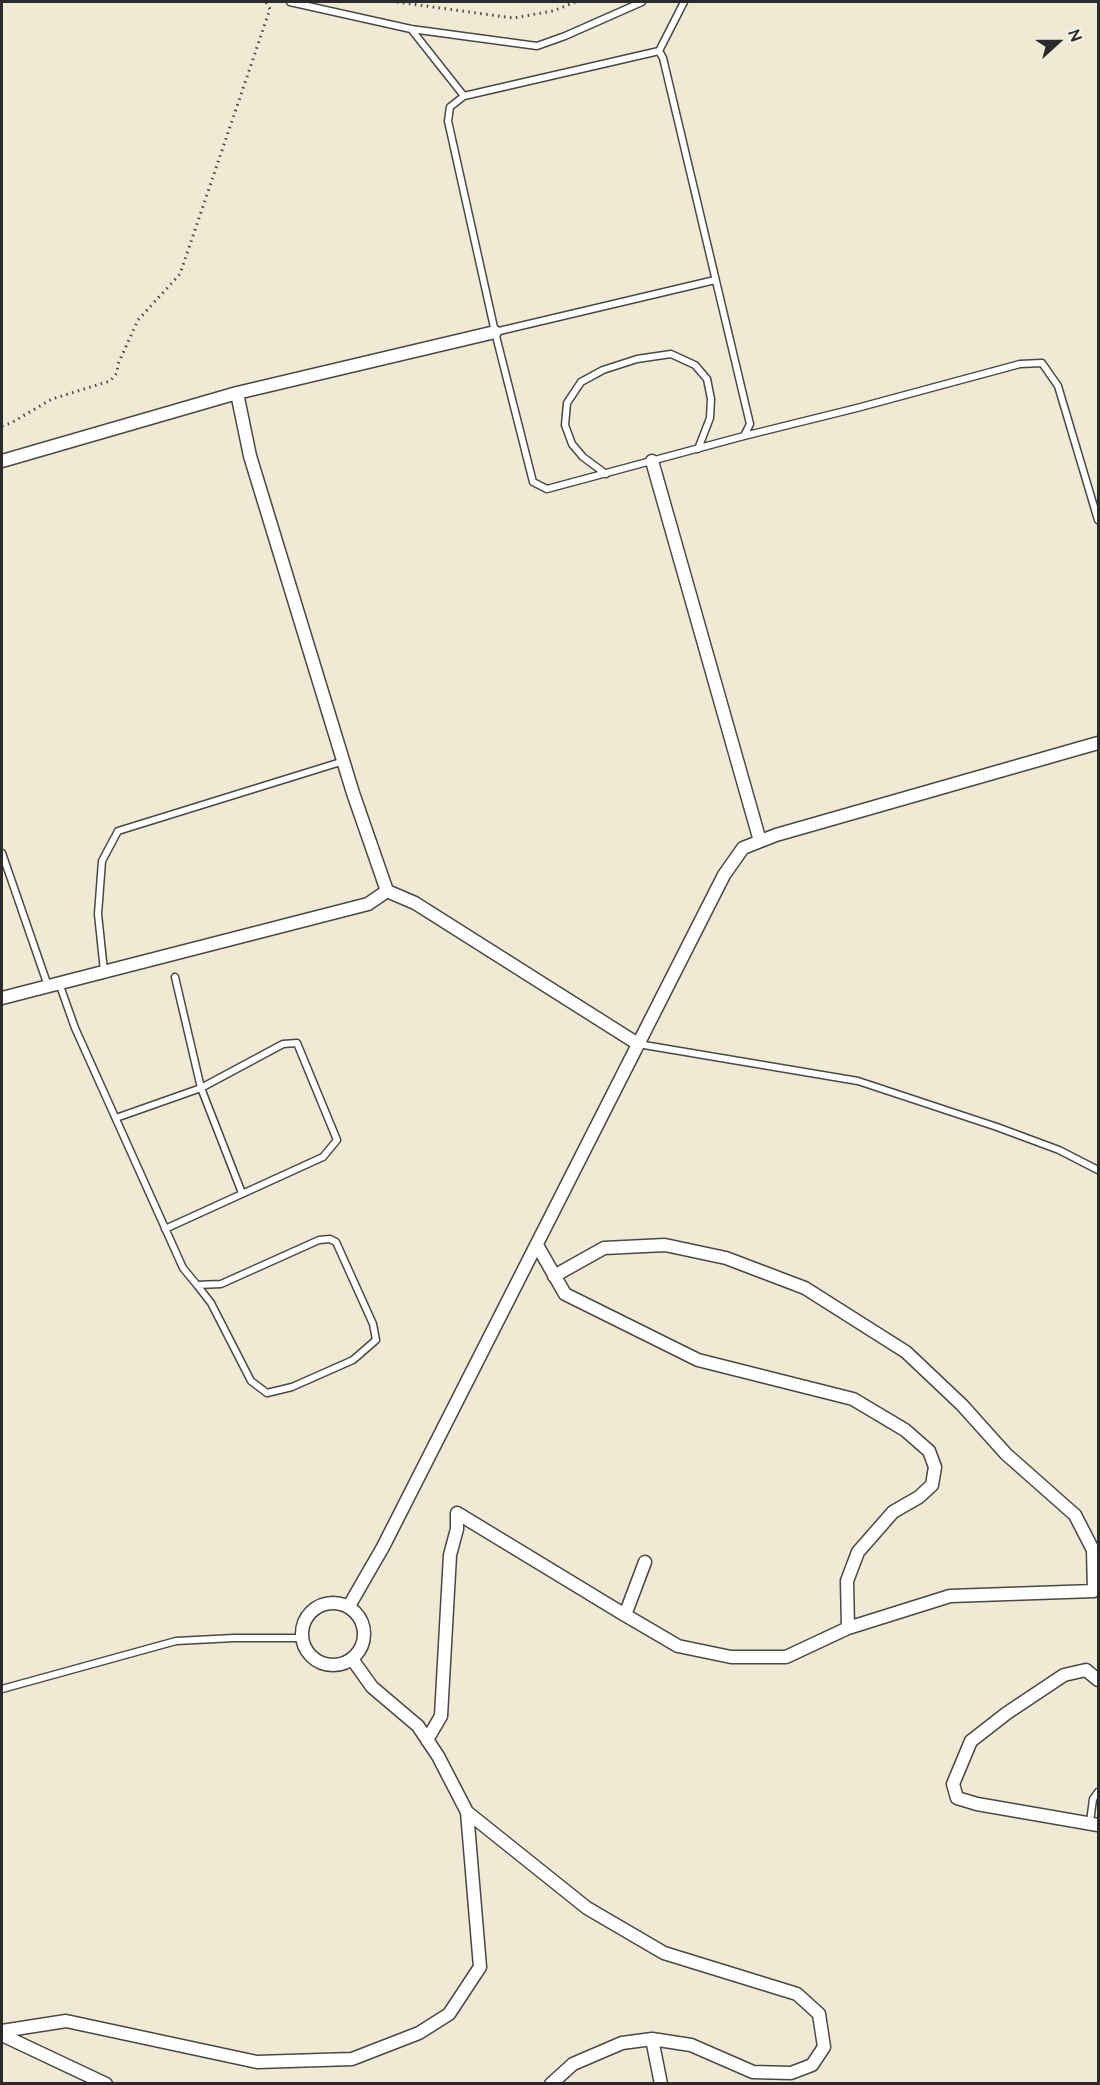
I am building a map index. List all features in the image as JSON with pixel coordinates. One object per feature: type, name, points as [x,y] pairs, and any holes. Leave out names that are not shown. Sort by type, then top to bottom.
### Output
[{"type":"street","points":[[2,461],[237,393],[495,332]]},
{"type":"street","points":[[237,393],[250,456],[344,761],[387,891],[415,903],[638,1044]]},
{"type":"street","points":[[652,461],[760,841]]},
{"type":"street","points":[[349,1606],[383,1547],[724,875],[743,848],[760,841],[1098,743]]},
{"type":"street","points":[[2,998],[368,904],[387,891]]},
{"type":"street","points":[[537,1245],[565,1294],[698,1360],[853,1399],[905,1430],[929,1451],[935,1467],[932,1485],[919,1497],[893,1512],[858,1552],[847,1581],[848,1628]]},
{"type":"street","points":[[427,1740],[441,1716],[450,1555],[457,1529],[457,1513],[678,1646],[731,1658],[786,1657],[848,1628],[950,1596],[1094,1591],[1093,1550],[1075,1515],[1006,1454],[962,1406],[906,1352],[805,1288],[726,1258],[665,1245],[604,1248],[554,1276]]},
{"type":"street","points":[[625,1615],[645,1562]]},
{"type":"street","points":[[332,1602],[349,1606],[361,1619],[365,1637],[358,1653],[352,1659],[344,1664],[325,1665],[309,1655],[302,1638],[304,1621],[316,1608],[332,1602]]},
{"type":"street","points":[[2,2033],[66,2021],[257,2062],[352,2059],[419,2033],[449,2014],[480,1967],[467,1812],[438,1756],[418,1726],[372,1687],[352,1659]]},
{"type":"street","points":[[1094,1824],[977,1804],[957,1798],[954,1784],[971,1741],[1007,1713],[1064,1675],[1086,1670],[1098,1680]]},
{"type":"street","points":[[467,1812],[587,1908],[664,1953],[797,1994],[819,2014],[824,2047],[812,2065],[791,2073],[753,2072],[692,2045],[652,2039],[622,2043],[573,2064],[551,2084]]},
{"type":"street","points":[[2,2033],[106,2084]]},
{"type":"street","points":[[652,2039],[661,2084]]},
{"type":"lane","points":[[291,2],[411,29],[537,46],[642,2]]},
{"type":"lane","points":[[684,2],[659,51],[464,96],[450,108],[448,121],[495,332],[533,482],[547,489],[1020,364],[1042,363],[1058,386],[1098,520]]},
{"type":"lane","points":[[411,29],[464,96]]},
{"type":"lane","points":[[659,51],[663,58],[750,424],[744,436]]},
{"type":"lane","points":[[495,332],[715,280]]},
{"type":"lane","points":[[606,474],[583,457],[572,444],[565,425],[567,403],[581,382],[603,370],[637,359],[671,354],[695,365],[707,379],[711,399],[710,418],[698,449]]},
{"type":"lane","points":[[104,972],[98,914],[102,861],[118,831],[344,761]]},
{"type":"lane","points":[[2,853],[53,985],[75,1028],[183,1268],[197,1286],[211,1303],[251,1381],[267,1393],[292,1387],[353,1360],[376,1340],[373,1324],[341,1252],[336,1242],[330,1239],[319,1240],[221,1284],[197,1286]]},
{"type":"lane","points":[[175,977],[201,1088],[242,1193]]},
{"type":"lane","points":[[116,1118],[201,1088],[282,1044],[297,1043],[337,1140],[322,1157],[165,1228]]},
{"type":"lane","points":[[638,1044],[858,1081],[998,1127],[1059,1150],[1098,1170]]},
{"type":"lane","points":[[2,1689],[176,1641],[302,1638]]},
{"type":"lane","points":[[1094,1824],[1093,1799],[1098,1792]]},
{"type":"path","points":[[2,426],[52,399],[110,381],[117,373],[118,364],[138,320],[180,274],[270,9],[266,2]]},
{"type":"path","points":[[397,2],[513,18],[553,11],[575,2]]}]
